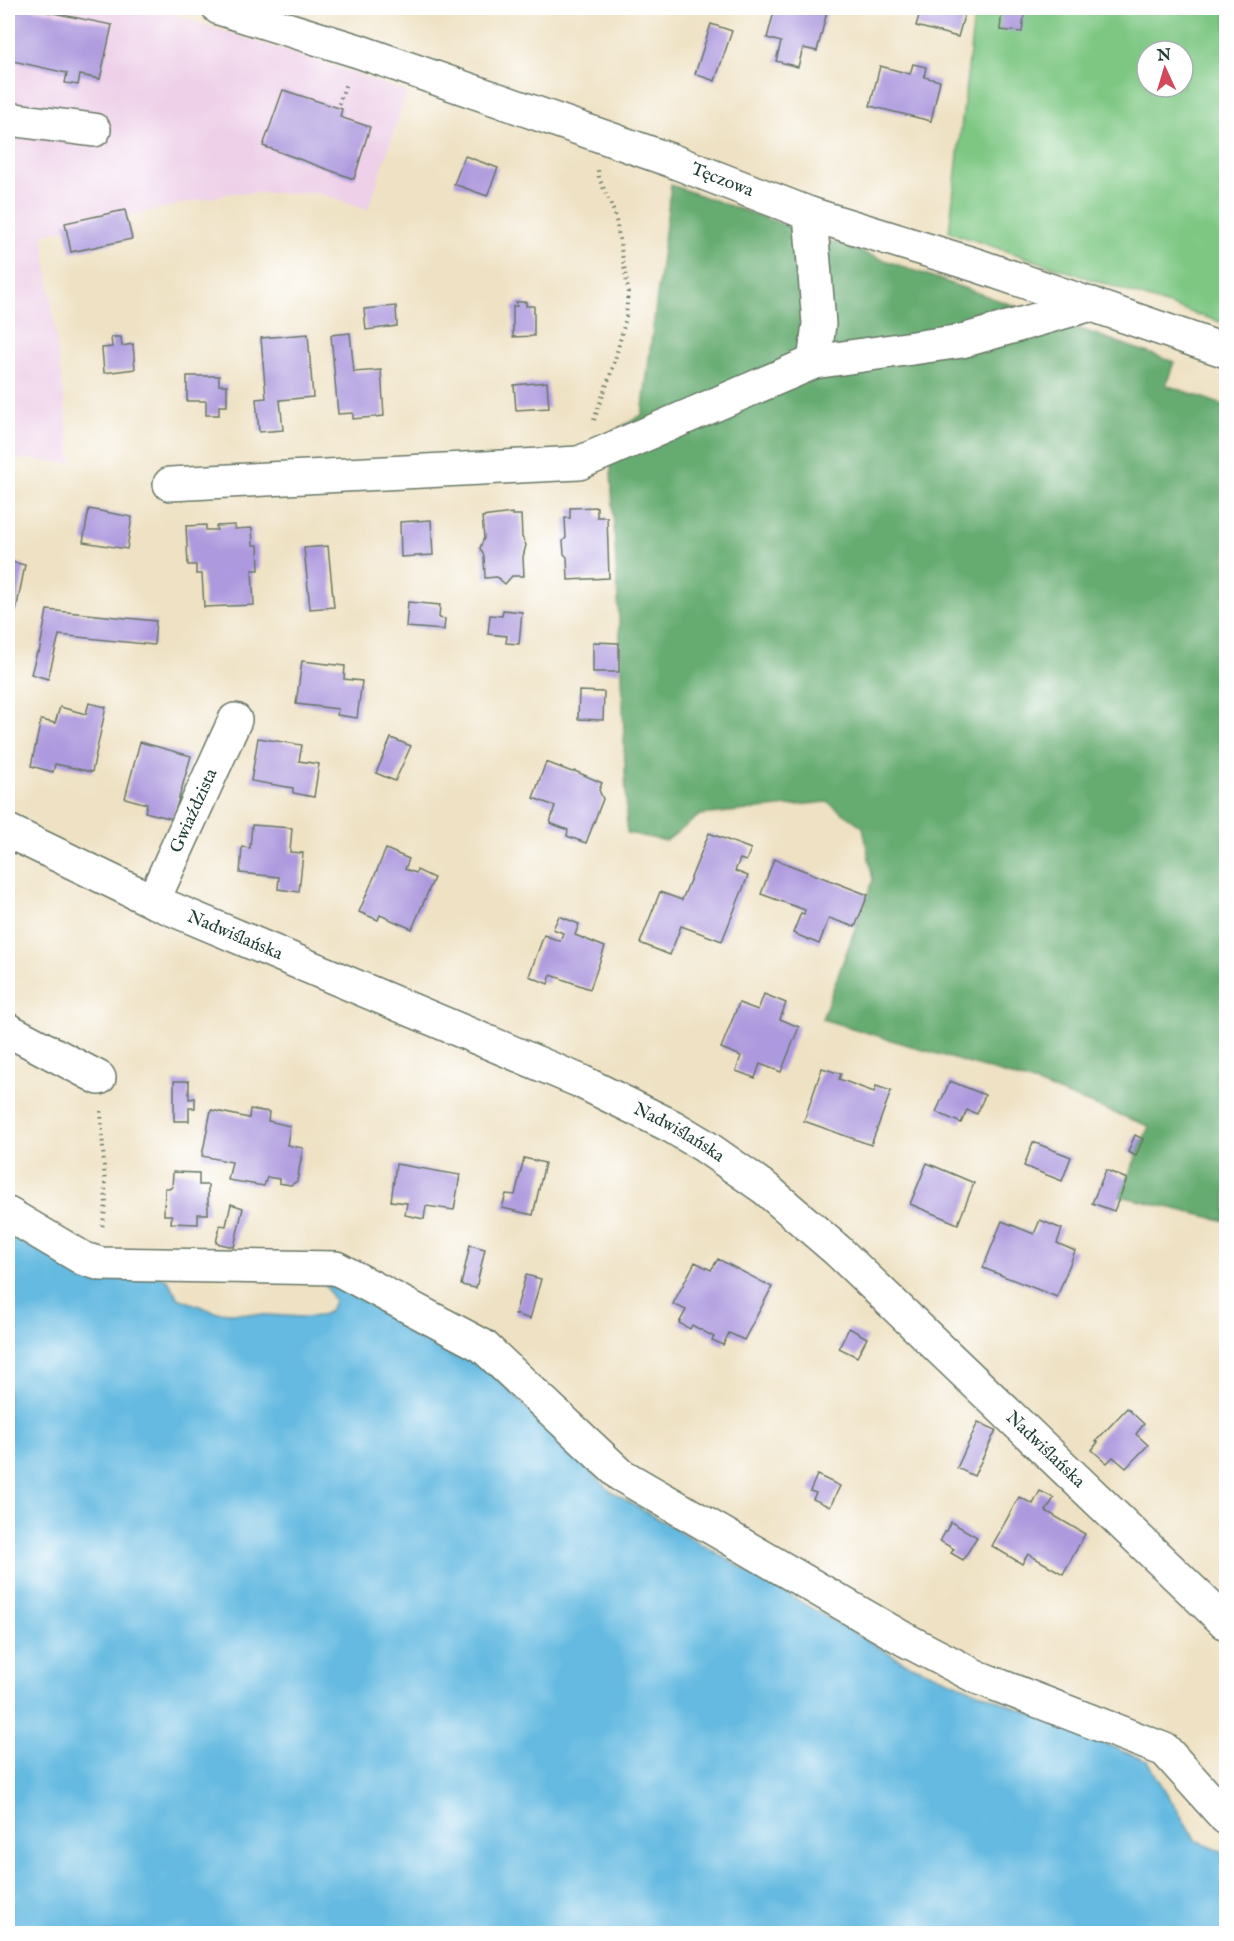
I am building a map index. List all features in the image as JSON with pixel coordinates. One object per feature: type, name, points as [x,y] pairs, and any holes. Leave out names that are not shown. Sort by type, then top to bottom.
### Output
[{"type":"street","name":"Tęczowa","points":[[219,8],[357,51],[670,160],[810,214],[981,255],[1092,304],[1227,351]]},
{"type":"street","points":[[8,119],[94,130]]},
{"type":"street","points":[[810,214],[819,324],[814,362]]},
{"type":"street","points":[[170,484],[579,463],[814,362],[962,341],[1092,304]]},
{"type":"street","name":"Gwiaździsta","points":[[153,901],[236,720]]},
{"type":"street","name":"Nadwiślańska","points":[[8,831],[153,901],[580,1081],[673,1127],[734,1165],[766,1189],[846,1259],[1227,1623]]},
{"type":"street","points":[[8,1029],[99,1078]]},
{"type":"street","points":[[8,1214],[84,1259],[96,1262],[336,1268],[483,1346],[621,1475],[904,1639],[977,1677],[1165,1750],[1227,1818]]},
{"type":"path","points":[[579,463],[613,368],[626,318],[628,289],[615,214],[599,178],[592,133]]},
{"type":"path","points":[[96,1262],[106,1204],[99,1078]]},
{"type":"shaded area","points":[[8,8],[152,8],[349,71],[407,93],[368,210],[319,193],[233,193],[126,216],[124,210],[65,223],[66,229],[43,234],[72,463],[8,458]]},
{"type":"green space","points":[[975,8],[1226,8],[1226,324],[949,232]]},
{"type":"green space","points":[[671,185],[1174,362],[1166,385],[1226,406],[1226,1221],[1120,1196],[1149,1126],[1037,1084],[822,1019],[873,880],[863,827],[827,802],[700,815],[666,841],[627,833],[622,676],[609,434],[642,415]]},
{"type":"water","points":[[8,1228],[167,1279],[178,1298],[215,1312],[320,1316],[330,1311],[334,1301],[323,1280],[331,1280],[487,1368],[610,1491],[902,1661],[1147,1761],[1196,1841],[1226,1853],[1226,1933],[8,1933]]},
{"type":"building","points":[[8,8],[29,8],[112,25],[100,79],[80,75],[78,85],[65,83],[67,73],[8,60]]},
{"type":"building","points":[[775,8],[828,8],[817,51],[803,48],[798,67],[776,61],[781,42],[767,38]]},
{"type":"building","points":[[921,8],[953,8],[965,12],[958,37],[916,26]]},
{"type":"building","points":[[1002,8],[1025,8],[1022,32],[1000,30]]},
{"type":"building","points":[[711,24],[732,31],[715,81],[695,74]]},
{"type":"building","points":[[913,64],[926,67],[924,77],[940,81],[931,121],[870,106],[880,66],[910,74]]},
{"type":"building","points":[[283,90],[342,109],[340,117],[370,127],[354,179],[263,146]]},
{"type":"building","points":[[465,156],[498,168],[487,196],[454,184]]},
{"type":"building","points":[[125,210],[132,239],[71,252],[65,223]]},
{"type":"building","points":[[516,302],[526,302],[526,306],[534,306],[534,336],[513,337],[513,306],[517,306]]},
{"type":"building","points":[[396,306],[397,326],[366,330],[364,309]]},
{"type":"building","points":[[350,333],[354,372],[381,370],[384,416],[353,419],[353,413],[338,414],[331,335]]},
{"type":"building","points":[[308,334],[313,397],[280,400],[283,430],[259,432],[256,399],[266,398],[261,338]]},
{"type":"building","points":[[111,337],[121,337],[122,346],[133,344],[135,369],[104,373],[102,348],[112,347]]},
{"type":"building","points":[[187,376],[219,376],[219,385],[227,385],[227,406],[219,406],[219,415],[206,415],[206,401],[187,401]]},
{"type":"building","points":[[547,382],[549,408],[516,410],[514,385]]},
{"type":"building","points":[[597,507],[597,517],[607,517],[609,578],[568,580],[567,557],[564,554],[563,541],[566,538],[565,518],[570,518],[570,508]]},
{"type":"building","points":[[89,509],[132,517],[127,549],[83,542]]},
{"type":"building","points":[[512,513],[512,515],[521,515],[522,537],[526,545],[523,557],[524,576],[512,576],[505,584],[497,577],[485,578],[484,556],[480,548],[484,538],[482,517]]},
{"type":"building","points":[[431,520],[433,555],[401,557],[400,522]]},
{"type":"building","points":[[206,525],[206,530],[217,530],[216,526],[235,525],[235,529],[252,528],[253,545],[258,545],[259,570],[252,570],[254,605],[204,607],[202,574],[196,574],[196,565],[188,565],[186,526]]},
{"type":"building","points":[[328,546],[334,607],[310,609],[304,548]]},
{"type":"building","points":[[8,561],[25,565],[16,611],[8,610]]},
{"type":"building","points":[[408,602],[440,605],[439,618],[445,619],[444,630],[406,627]]},
{"type":"building","points":[[47,610],[156,621],[154,645],[59,635],[48,679],[31,674],[37,652],[39,653]]},
{"type":"building","points":[[503,610],[522,612],[519,644],[506,643],[507,636],[488,634],[490,615],[502,616]]},
{"type":"building","points":[[593,642],[619,643],[619,672],[593,672]]},
{"type":"building","points":[[302,661],[345,666],[344,679],[362,681],[357,718],[337,715],[338,709],[296,704]]},
{"type":"building","points":[[579,691],[604,692],[603,720],[578,719]]},
{"type":"building","points":[[89,703],[106,707],[92,772],[55,764],[53,772],[31,766],[41,720],[55,723],[60,707],[86,714]]},
{"type":"building","points":[[258,738],[302,745],[299,761],[319,764],[314,797],[293,793],[293,788],[251,781]]},
{"type":"building","points":[[391,738],[411,746],[395,781],[376,773]]},
{"type":"building","points":[[140,742],[191,756],[173,819],[145,812],[147,804],[125,798]]},
{"type":"building","points":[[546,762],[602,783],[599,790],[603,799],[586,843],[567,836],[568,830],[550,823],[555,806],[533,798]]},
{"type":"building","points":[[252,825],[292,828],[290,852],[303,853],[299,892],[278,889],[279,877],[240,873],[242,847],[250,848]]},
{"type":"building","points":[[709,833],[751,849],[746,861],[740,859],[735,871],[748,876],[722,941],[681,926],[670,955],[640,943],[660,892],[682,900]]},
{"type":"building","points":[[386,849],[409,859],[405,869],[416,873],[417,870],[434,878],[412,929],[380,915],[378,920],[359,912]]},
{"type":"building","points":[[774,859],[868,895],[855,927],[829,918],[819,944],[793,933],[801,913],[804,914],[805,910],[761,894]]},
{"type":"building","points":[[559,916],[579,924],[575,935],[605,947],[590,989],[551,975],[548,984],[529,976],[544,935],[560,941],[563,933],[553,929]]},
{"type":"building","points":[[764,994],[786,1003],[780,1019],[799,1027],[781,1072],[760,1064],[755,1078],[736,1071],[741,1056],[721,1048],[739,1003],[758,1010]]},
{"type":"building","points":[[822,1068],[841,1074],[839,1079],[874,1092],[876,1086],[891,1091],[871,1145],[804,1121]]},
{"type":"building","points":[[174,1081],[189,1081],[189,1099],[195,1098],[195,1108],[189,1108],[189,1121],[174,1121]]},
{"type":"building","points":[[950,1081],[985,1095],[977,1114],[967,1110],[961,1123],[936,1112]]},
{"type":"building","points":[[250,1109],[269,1112],[268,1121],[290,1126],[287,1145],[303,1148],[297,1181],[291,1185],[279,1183],[279,1179],[267,1177],[264,1186],[228,1180],[232,1162],[202,1156],[211,1110],[249,1118]]},
{"type":"building","points":[[1135,1135],[1143,1139],[1136,1156],[1128,1152]]},
{"type":"building","points":[[1033,1142],[1071,1157],[1062,1181],[1024,1166]]},
{"type":"building","points":[[524,1158],[545,1163],[533,1215],[502,1208],[506,1194],[515,1195]]},
{"type":"building","points":[[927,1163],[974,1183],[958,1224],[910,1204]]},
{"type":"building","points":[[396,1164],[460,1175],[454,1210],[426,1206],[424,1219],[405,1215],[407,1203],[391,1201]]},
{"type":"building","points":[[1106,1170],[1127,1179],[1114,1211],[1092,1203]]},
{"type":"building","points":[[173,1172],[199,1173],[199,1185],[208,1185],[208,1214],[198,1214],[198,1224],[171,1223],[172,1215],[164,1215],[165,1188],[172,1188]]},
{"type":"building","points":[[231,1204],[243,1208],[234,1247],[216,1243],[220,1225],[226,1226]]},
{"type":"building","points":[[1040,1220],[1062,1229],[1057,1243],[1075,1251],[1057,1297],[983,1268],[1002,1221],[1034,1234]]},
{"type":"building","points":[[470,1245],[485,1249],[476,1288],[461,1285]]},
{"type":"building","points":[[718,1259],[772,1287],[744,1340],[729,1333],[723,1345],[712,1340],[714,1337],[692,1325],[690,1329],[679,1323],[686,1310],[673,1304],[695,1262],[711,1270]]},
{"type":"building","points":[[526,1275],[541,1279],[530,1319],[515,1314]]},
{"type":"building","points":[[849,1328],[867,1338],[857,1357],[839,1348]]},
{"type":"building","points":[[1127,1408],[1144,1424],[1136,1434],[1148,1445],[1126,1468],[1113,1457],[1107,1463],[1092,1450],[1098,1442],[1096,1441]]},
{"type":"building","points":[[978,1422],[996,1430],[974,1476],[957,1468]]},
{"type":"building","points":[[817,1475],[840,1486],[830,1507],[813,1499],[816,1493],[810,1491]]},
{"type":"building","points":[[1040,1491],[1054,1498],[1046,1511],[1085,1534],[1063,1574],[1028,1554],[1022,1564],[992,1546],[1019,1497],[1033,1504]]},
{"type":"building","points":[[951,1522],[977,1537],[963,1560],[951,1553],[954,1549],[940,1541]]}]
